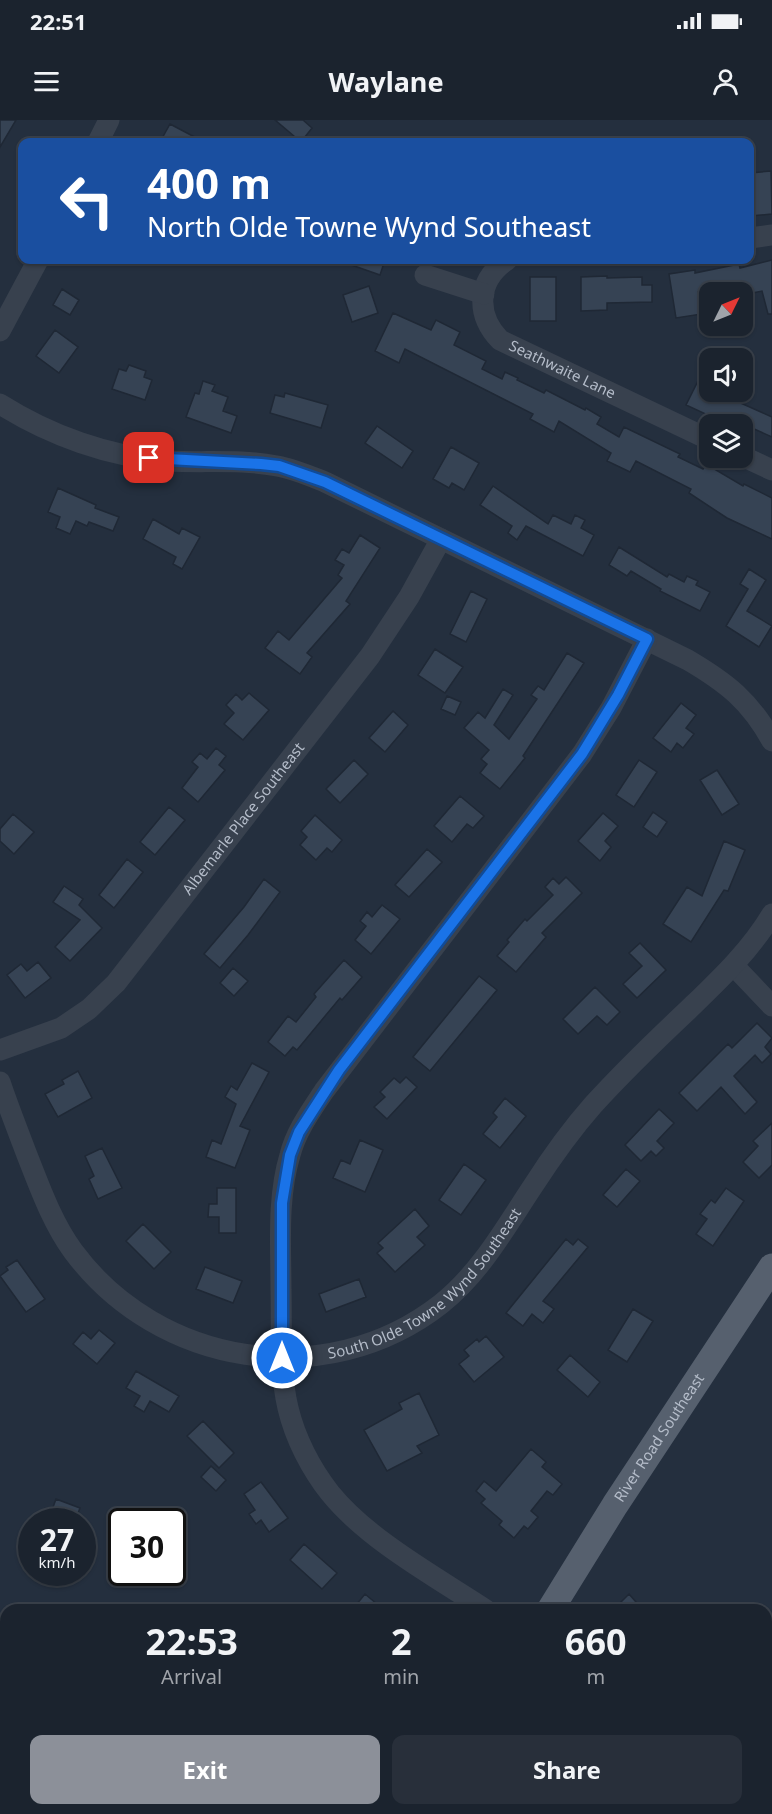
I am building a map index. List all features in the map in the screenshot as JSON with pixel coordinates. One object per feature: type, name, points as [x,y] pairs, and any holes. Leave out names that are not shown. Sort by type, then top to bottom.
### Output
[{"type":"main road","name":"River Road Southeast","points":[[554,1604],[615,1505],[772,1266]]},
{"type":"street","points":[[100,138],[109,120]]},
{"type":"street","points":[[754,237],[772,235]]},
{"type":"street","points":[[0,331],[36,264]]},
{"type":"street","points":[[425,275],[484,294],[494,271],[502,264]]},
{"type":"street","name":"Seathwaite Lane","points":[[484,294],[482,306],[485,319],[492,332],[501,340],[699,435]]},
{"type":"street","points":[[0,404],[22,418],[63,436],[134,456],[279,466],[325,482],[688,660],[731,688],[760,719],[772,741]]},
{"type":"street","points":[[753,461],[772,470]]},
{"type":"street","name":"Albemarle Place Southeast","points":[[0,1050],[61,1029],[89,1009],[116,983],[370,656],[409,597],[441,539]]},
{"type":"street","points":[[477,1604],[379,1538],[346,1510],[317,1475],[295,1430],[288,1409],[282,1358],[282,1203],[290,1155],[299,1132],[339,1070],[582,754],[625,683],[647,639]]},
{"type":"street","name":"South Olde Towne Wynd Southeast","points":[[0,1082],[45,1202],[58,1227],[86,1268],[122,1303],[141,1316],[182,1337],[223,1350],[282,1358],[343,1350],[383,1337],[424,1316],[456,1291],[496,1244],[552,1157],[592,1106],[649,1047],[734,966],[766,940],[772,914]]},
{"type":"street","points":[[734,966],[772,1006]]},
{"type":"building","points":[[0,120],[16,120],[0,147]]},
{"type":"building","points":[[275,120],[303,120],[312,128],[304,138],[296,138]]},
{"type":"building","points":[[170,124],[196,138],[162,138]]},
{"type":"building","points":[[771,171],[772,214],[754,216],[754,173]]},
{"type":"building","points":[[772,260],[772,314],[768,314],[762,291],[753,293],[753,282],[699,282],[699,314],[676,318],[669,274],[695,270],[695,273],[739,264],[740,268]]},
{"type":"building","points":[[349,264],[384,264],[380,275]]},
{"type":"building","points":[[607,276],[607,278],[642,277],[642,285],[652,285],[652,302],[607,303],[607,310],[581,311],[581,277]]},
{"type":"building","points":[[530,277],[556,277],[556,321],[530,321]]},
{"type":"building","points":[[369,286],[378,313],[352,322],[343,295]]},
{"type":"building","points":[[62,289],[79,300],[70,315],[53,305]]},
{"type":"building","points":[[393,313],[431,330],[436,320],[460,332],[454,345],[486,361],[482,369],[502,379],[505,372],[544,393],[546,390],[601,417],[597,424],[619,437],[624,427],[680,454],[678,457],[699,468],[713,468],[743,486],[744,484],[772,498],[772,539],[727,518],[689,493],[691,489],[636,461],[630,472],[607,461],[611,453],[559,421],[554,432],[530,419],[533,414],[405,349],[399,363],[375,351]]},
{"type":"building","points":[[55,330],[78,347],[59,373],[36,356]]},
{"type":"building","points":[[129,365],[146,371],[144,377],[152,380],[145,400],[112,389],[119,369],[126,371]]},
{"type":"building","points":[[699,379],[699,402],[738,402],[772,417],[772,437],[753,428],[753,414],[705,414],[686,405]]},
{"type":"building","points":[[203,381],[215,385],[212,391],[228,397],[223,411],[237,416],[231,433],[186,417],[195,393],[199,394]]},
{"type":"building","points":[[285,393],[328,405],[321,428],[270,413],[275,395],[284,397]]},
{"type":"building","points":[[377,426],[413,451],[402,468],[365,443]]},
{"type":"building","points":[[451,447],[479,463],[464,490],[452,483],[449,488],[433,479]]},
{"type":"building","points":[[493,486],[548,524],[553,515],[571,524],[575,515],[585,520],[581,528],[594,535],[583,556],[526,526],[517,540],[508,533],[512,526],[480,505]]},
{"type":"building","points":[[58,488],[96,505],[95,508],[119,517],[113,531],[89,522],[87,526],[76,521],[70,534],[56,528],[60,517],[48,512]]},
{"type":"building","points":[[153,519],[179,534],[182,528],[200,537],[182,569],[173,564],[176,557],[143,539]]},
{"type":"building","points":[[360,535],[380,548],[346,601],[350,604],[307,653],[312,657],[300,674],[265,648],[278,631],[289,640],[342,578],[338,575],[344,565],[335,560],[342,549],[349,553]]},
{"type":"building","points":[[619,547],[667,577],[669,574],[684,582],[687,576],[698,581],[696,585],[710,592],[700,611],[660,591],[661,589],[631,571],[627,576],[609,565]]},
{"type":"building","points":[[749,569],[766,580],[747,611],[772,626],[759,647],[726,626],[748,589],[740,584]]},
{"type":"building","points":[[471,591],[487,599],[466,642],[450,634]]},
{"type":"building","points":[[435,649],[463,667],[445,693],[418,675]]},
{"type":"building","points":[[567,653],[584,663],[523,756],[525,758],[500,789],[480,773],[487,764],[481,759],[489,750],[464,728],[478,712],[485,718],[503,689],[513,695],[494,725],[509,739],[537,699],[531,695],[538,686],[544,690]]},
{"type":"building","points":[[249,693],[269,710],[243,740],[224,724],[234,713],[226,705],[236,694],[242,700]]},
{"type":"building","points":[[447,696],[461,702],[455,715],[441,709]]},
{"type":"building","points":[[681,703],[696,715],[686,728],[694,734],[683,748],[677,743],[671,752],[653,738]]},
{"type":"building","points":[[393,711],[408,725],[385,752],[369,738]]},
{"type":"building","points":[[216,748],[226,756],[219,765],[225,770],[198,802],[182,788],[198,767],[192,762],[200,753],[207,759]]},
{"type":"building","points":[[354,760],[368,774],[340,803],[326,789]]},
{"type":"building","points":[[639,760],[657,772],[634,807],[616,795]]},
{"type":"building","points":[[717,770],[739,804],[722,815],[700,780]]},
{"type":"building","points":[[460,796],[484,816],[473,828],[467,824],[452,842],[434,826]]},
{"type":"building","points":[[169,807],[185,820],[155,855],[140,842]]},
{"type":"building","points":[[653,812],[667,822],[657,837],[643,827]]},
{"type":"building","points":[[603,813],[618,826],[605,841],[611,847],[600,861],[578,841]]},
{"type":"building","points":[[13,814],[34,832],[14,854],[0,841],[0,829]]},
{"type":"building","points":[[315,815],[342,840],[332,852],[327,848],[316,860],[300,845],[307,837],[301,831]]},
{"type":"building","points":[[724,841],[745,850],[728,891],[724,890],[691,942],[663,924],[687,887],[702,896]]},
{"type":"building","points":[[427,849],[442,862],[409,897],[395,885]]},
{"type":"building","points":[[127,859],[143,872],[114,908],[99,895]]},
{"type":"building","points":[[566,877],[582,893],[542,933],[546,937],[516,972],[497,956],[525,919],[527,921],[553,895],[545,887],[553,878],[559,884]]},
{"type":"building","points":[[264,879],[280,892],[220,968],[204,954],[244,907]]},
{"type":"building","points":[[64,886],[83,899],[79,905],[102,928],[70,961],[55,947],[80,920],[53,902]]},
{"type":"building","points":[[382,905],[400,919],[371,954],[355,940],[366,926],[360,921],[367,912],[372,917]]},
{"type":"building","points":[[640,943],[666,970],[637,998],[623,984],[642,966],[629,953]]},
{"type":"building","points":[[344,960],[362,977],[342,1000],[340,998],[297,1050],[293,1047],[285,1056],[268,1042],[288,1016],[296,1022],[316,997],[314,994]]},
{"type":"building","points":[[38,962],[51,978],[25,998],[7,975],[21,964],[27,971]]},
{"type":"building","points":[[233,968],[248,981],[234,996],[220,983]]},
{"type":"building","points":[[479,976],[497,990],[430,1071],[413,1057]]},
{"type":"building","points":[[595,987],[620,1012],[607,1025],[597,1016],[578,1034],[563,1019]]},
{"type":"building","points":[[757,1023],[772,1038],[765,1047],[771,1054],[762,1063],[755,1055],[734,1076],[757,1102],[745,1114],[721,1087],[697,1111],[679,1093],[728,1044],[732,1048]]},
{"type":"building","points":[[252,1063],[269,1072],[240,1126],[250,1130],[235,1168],[206,1157],[212,1140],[221,1144],[236,1104],[225,1097],[231,1086],[237,1090]]},
{"type":"building","points":[[78,1071],[92,1098],[58,1117],[45,1094],[64,1084],[62,1080]]},
{"type":"building","points":[[406,1077],[417,1087],[387,1119],[374,1107],[385,1097],[380,1092],[394,1078],[400,1083]]},
{"type":"building","points":[[505,1098],[526,1116],[500,1148],[483,1134],[497,1117],[493,1113]]},
{"type":"building","points":[[659,1109],[674,1123],[657,1141],[664,1148],[656,1156],[651,1151],[641,1161],[625,1145]]},
{"type":"building","points":[[772,1123],[772,1165],[759,1178],[743,1162],[758,1146],[753,1141]]},
{"type":"building","points":[[360,1140],[383,1150],[365,1192],[333,1178],[341,1160],[350,1164]]},
{"type":"building","points":[[102,1148],[122,1188],[98,1199],[89,1179],[94,1176],[85,1156]]},
{"type":"building","points":[[464,1164],[486,1180],[461,1215],[439,1200]]},
{"type":"building","points":[[626,1169],[640,1181],[617,1207],[603,1195]]},
{"type":"building","points":[[217,1188],[236,1188],[236,1233],[219,1233],[219,1217],[208,1217],[209,1204],[217,1204]]},
{"type":"building","points":[[726,1188],[744,1201],[713,1246],[696,1234],[707,1219],[700,1214],[711,1200],[715,1203]]},
{"type":"building","points":[[415,1209],[429,1226],[417,1237],[425,1245],[395,1272],[377,1253],[383,1248],[378,1243]]},
{"type":"building","points":[[143,1224],[171,1252],[154,1269],[126,1241]]},
{"type":"building","points":[[566,1239],[573,1245],[578,1239],[588,1247],[543,1301],[554,1309],[543,1323],[532,1314],[523,1326],[506,1313]]},
{"type":"building","points":[[17,1260],[45,1299],[26,1312],[0,1276],[8,1270],[6,1267]]},
{"type":"building","points":[[205,1267],[242,1281],[233,1303],[196,1289]]},
{"type":"building","points":[[359,1279],[366,1297],[326,1312],[319,1294]]},
{"type":"building","points":[[633,1309],[653,1321],[627,1362],[608,1350]]},
{"type":"building","points":[[99,1330],[115,1343],[97,1364],[73,1344],[83,1332],[91,1339]]},
{"type":"building","points":[[486,1336],[504,1357],[474,1382],[459,1364],[469,1356],[464,1350],[477,1339],[479,1342]]},
{"type":"building","points":[[570,1355],[600,1382],[588,1397],[557,1370]]},
{"type":"building","points":[[136,1371],[179,1396],[169,1412],[150,1401],[144,1412],[134,1406],[140,1396],[126,1388]]},
{"type":"building","points":[[419,1393],[439,1435],[417,1446],[422,1453],[387,1471],[364,1430],[402,1409],[399,1403]]},
{"type":"building","points":[[203,1421],[234,1453],[219,1468],[187,1436]]},
{"type":"building","points":[[531,1449],[546,1462],[542,1467],[562,1484],[553,1495],[547,1491],[531,1511],[538,1517],[528,1529],[524,1526],[514,1538],[499,1525],[502,1521],[481,1503],[485,1499],[476,1491],[484,1481],[496,1491]]},
{"type":"building","points":[[211,1466],[226,1480],[216,1491],[201,1477]]},
{"type":"building","points":[[261,1482],[288,1518],[269,1532],[261,1520],[256,1524],[249,1514],[255,1510],[244,1494]]},
{"type":"building","points":[[56,1499],[80,1508],[53,1508]]},
{"type":"building","points":[[304,1544],[337,1573],[322,1589],[290,1560]]},
{"type":"building","points":[[365,1594],[377,1604],[357,1604]]},
{"type":"building","points":[[629,1594],[638,1604],[619,1604]]},
{"type":"route","points":[[149,458],[279,466],[325,482],[603,620],[647,639],[625,683],[582,754],[339,1070],[309,1113],[299,1132],[290,1155],[282,1203],[282,1358]]}]
